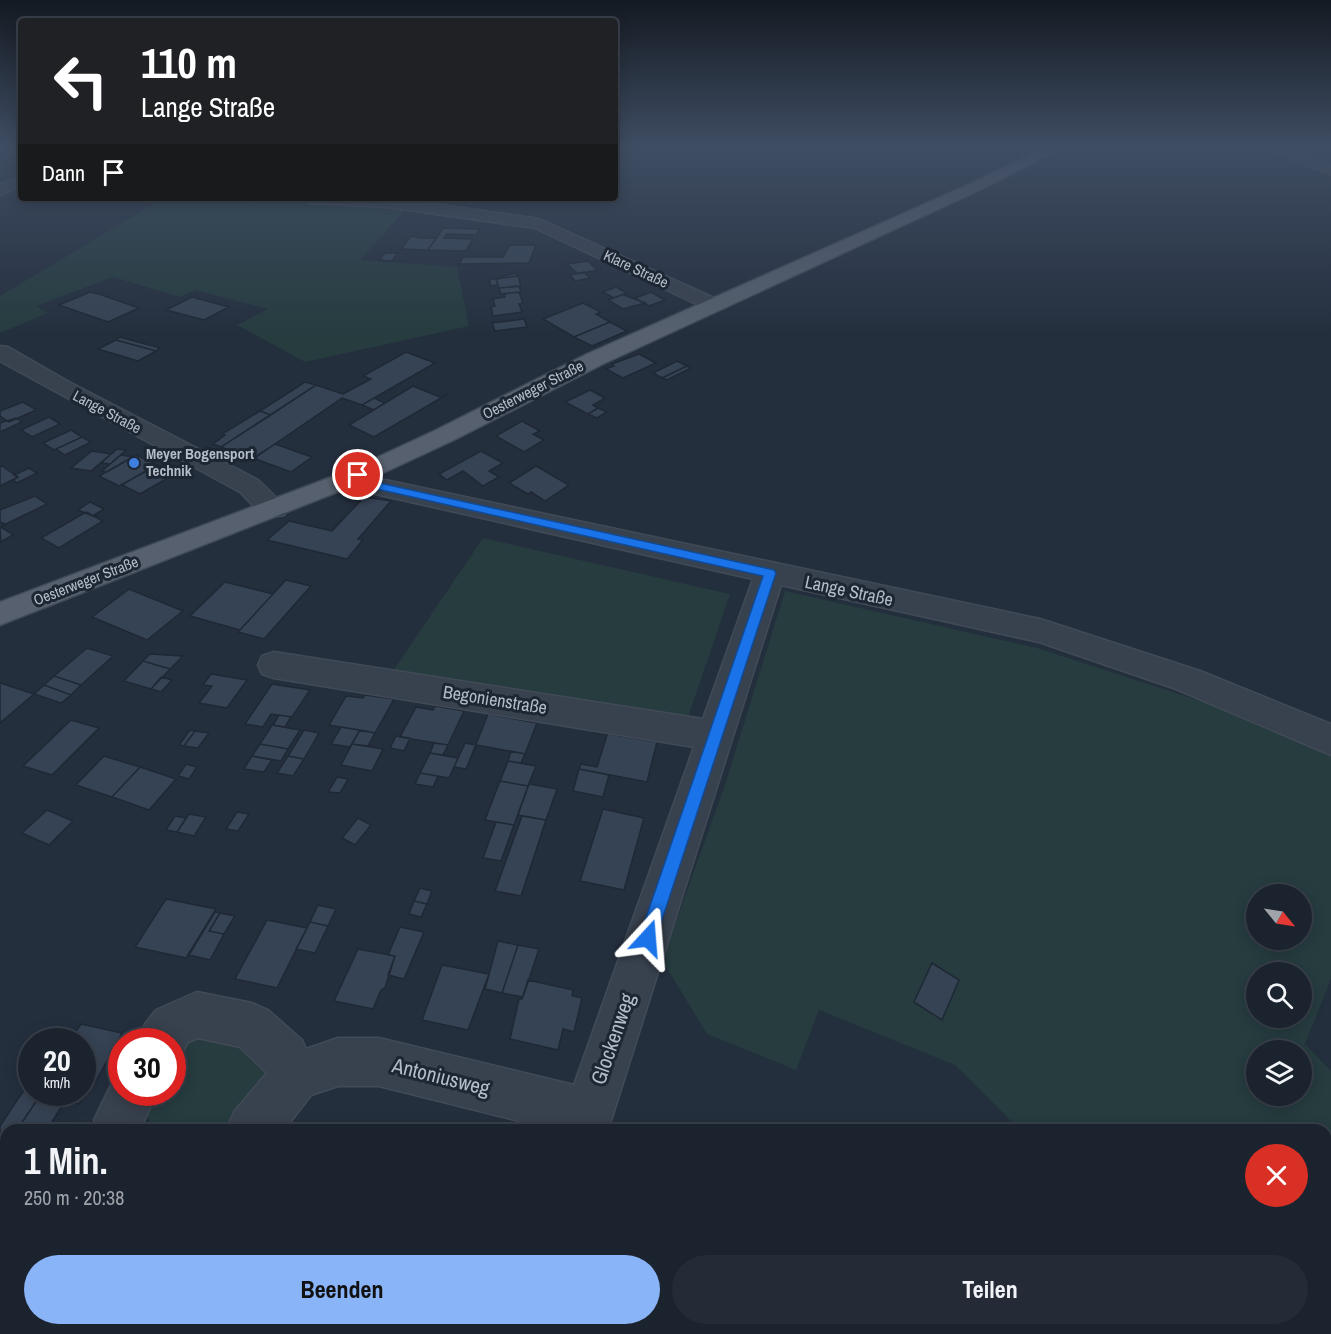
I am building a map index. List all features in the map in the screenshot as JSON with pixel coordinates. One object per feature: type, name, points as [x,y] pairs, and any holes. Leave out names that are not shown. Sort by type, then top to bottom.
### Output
[{"type":"main road","name":"Oesterweger Straße","points":[[0,614],[358,475],[445,435],[595,359],[926,209]]},
{"type":"street","name":"Klare Straße","points":[[434,209],[539,225],[714,305]]},
{"type":"street","name":"Lange Straße","points":[[0,351],[61,387],[249,486],[274,509]]},
{"type":"street","name":"Lange Straße","points":[[358,475],[372,485],[1040,632],[1217,690],[1331,740]]},
{"type":"street","name":"Glockenweg","points":[[586,1121],[770,573]]},
{"type":"street","name":"Begonienstraße","points":[[274,665],[717,736]]},
{"type":"street","points":[[171,1028],[197,1015],[252,1026],[285,1057],[295,1077],[257,1124]]},
{"type":"street","name":"Antoniusweg","points":[[295,1077],[338,1062],[379,1062],[586,1121]]},
{"type":"street","points":[[121,1124],[119,1120],[126,1106]]},
{"type":"green space","points":[[145,209],[406,209],[360,260],[457,267],[469,326],[305,362],[237,325],[268,309],[195,290],[180,297],[113,277],[36,306],[48,313],[0,333],[0,296]]},
{"type":"green space","points":[[483,538],[730,594],[687,720],[391,674]]},
{"type":"green space","points":[[785,591],[1037,648],[1222,708],[1331,749],[1331,979],[1312,1026],[1312,962],[1246,962],[1246,1028],[1311,1028],[1307,1040],[1246,1040],[1246,1106],[1312,1106],[1312,1051],[1331,1071],[1331,1124],[1014,1124],[955,1065],[819,1010],[796,1070],[707,1034],[662,960],[725,785]]},
{"type":"green space","points":[[196,1028],[242,1037],[268,1060],[267,1084],[232,1124],[151,1124],[143,1106],[186,1106],[186,1036]]},
{"type":"building","points":[[443,228],[480,229],[476,235],[447,234],[444,238],[473,239],[466,251],[428,250]]},
{"type":"building","points":[[411,236],[436,238],[428,250],[401,249]]},
{"type":"building","points":[[510,245],[536,245],[529,263],[459,264],[463,257],[503,257]]},
{"type":"building","points":[[385,253],[398,253],[392,261],[379,260]]},
{"type":"building","points":[[588,261],[597,270],[578,274],[567,264]]},
{"type":"building","points":[[584,272],[590,278],[575,281],[570,275]]},
{"type":"building","points":[[516,273],[518,276],[496,279],[498,285],[491,286],[489,280]]},
{"type":"building","points":[[518,276],[521,286],[499,288],[496,279]]},
{"type":"building","points":[[519,286],[521,292],[501,294],[499,288]]},
{"type":"building","points":[[616,287],[627,293],[614,298],[603,292]]},
{"type":"building","points":[[90,292],[139,308],[108,322],[59,305]]},
{"type":"building","points":[[519,292],[523,303],[519,304],[522,312],[493,316],[491,307],[495,306],[493,299],[505,297],[504,294]]},
{"type":"building","points":[[651,292],[665,300],[649,306],[635,298]]},
{"type":"building","points":[[627,293],[624,295],[645,303],[623,309],[608,300]]},
{"type":"building","points":[[192,297],[229,307],[204,320],[166,310]]},
{"type":"building","points":[[583,303],[601,312],[596,314],[610,322],[574,337],[543,319]]},
{"type":"building","points":[[524,319],[527,327],[495,331],[492,323]]},
{"type":"building","points":[[610,322],[627,331],[592,346],[574,337]]},
{"type":"building","points":[[120,337],[160,348],[156,351],[116,340]]},
{"type":"building","points":[[116,340],[156,351],[138,361],[98,349]]},
{"type":"building","points":[[406,352],[435,363],[362,405],[342,398],[253,459],[221,447],[316,385],[343,394],[371,379],[363,376]]},
{"type":"building","points":[[639,354],[656,363],[623,378],[606,369],[614,366],[612,364]]},
{"type":"building","points":[[677,361],[687,366],[662,378],[653,373]]},
{"type":"building","points":[[687,366],[691,368],[667,380],[662,378]]},
{"type":"building","points":[[305,382],[316,385],[271,415],[260,411]]},
{"type":"building","points":[[413,386],[441,398],[374,437],[349,425]]},
{"type":"building","points":[[590,390],[605,398],[593,405],[598,408],[588,414],[565,402]]},
{"type":"building","points":[[374,398],[385,403],[374,410],[362,405]]},
{"type":"building","points":[[23,402],[35,409],[34,411],[9,422],[0,416],[0,411]]},
{"type":"building","points":[[598,408],[607,412],[597,418],[588,414]]},
{"type":"building","points":[[260,411],[271,415],[221,447],[213,444],[225,435],[222,434]]},
{"type":"building","points":[[49,417],[60,424],[32,437],[21,430]]},
{"type":"building","points":[[16,418],[22,422],[0,432],[0,423]]},
{"type":"building","points":[[522,421],[540,431],[533,434],[544,440],[524,452],[496,436]]},
{"type":"building","points":[[71,430],[82,437],[54,450],[43,443]]},
{"type":"building","points":[[82,437],[91,442],[65,455],[56,449]]},
{"type":"building","points":[[275,444],[312,457],[291,472],[253,458]]},
{"type":"building","points":[[117,449],[126,450],[110,464],[101,463]]},
{"type":"building","points":[[92,451],[111,454],[91,471],[71,468]]},
{"type":"building","points":[[481,451],[503,463],[489,471],[499,477],[483,486],[463,471],[447,480],[439,474]]},
{"type":"building","points":[[121,455],[133,457],[107,472],[102,471]]},
{"type":"building","points":[[136,455],[158,465],[119,486],[99,476]]},
{"type":"building","points":[[2,466],[18,477],[0,486],[0,467]]},
{"type":"building","points":[[536,466],[569,485],[545,501],[509,483]]},
{"type":"building","points":[[29,468],[37,473],[17,483],[13,480],[18,477],[14,475]]},
{"type":"building","points":[[147,470],[166,479],[140,494],[122,485]]},
{"type":"building","points":[[35,496],[47,504],[6,524],[0,522],[0,510]]},
{"type":"building","points":[[364,497],[391,501],[358,539],[363,540],[347,559],[267,540],[289,521],[332,531]]},
{"type":"building","points":[[90,502],[104,509],[94,515],[97,516],[95,517],[78,510]]},
{"type":"building","points":[[86,512],[103,521],[59,548],[41,538]]},
{"type":"building","points":[[6,524],[1,527],[13,535],[1,542],[0,527]]},
{"type":"building","points":[[286,580],[311,586],[264,639],[238,632]]},
{"type":"building","points":[[225,582],[273,594],[240,630],[190,616]]},
{"type":"building","points":[[129,589],[183,611],[147,640],[92,617]]},
{"type":"building","points":[[87,648],[113,656],[81,685],[54,676]]},
{"type":"building","points":[[150,654],[183,656],[170,669],[143,661]]},
{"type":"building","points":[[143,661],[170,669],[151,689],[124,681]]},
{"type":"building","points":[[211,674],[247,680],[227,708],[199,703],[212,686],[203,685]]},
{"type":"building","points":[[54,676],[81,685],[71,695],[44,685]]},
{"type":"building","points":[[161,677],[172,680],[161,692],[151,689]]},
{"type":"building","points":[[0,683],[34,694],[0,723]]},
{"type":"building","points":[[272,684],[310,690],[292,717],[271,714],[263,727],[245,724]]},
{"type":"building","points":[[44,685],[71,695],[61,703],[34,694]]},
{"type":"building","points":[[365,695],[394,699],[375,733],[329,725],[346,696],[363,698]]},
{"type":"building","points":[[435,706],[464,711],[448,745],[400,737],[416,707],[433,710]]},
{"type":"building","points":[[488,714],[537,723],[525,754],[477,745],[469,762]]},
{"type":"building","points":[[279,715],[291,717],[285,727],[273,725]]},
{"type":"building","points":[[71,720],[99,728],[52,775],[23,766]]},
{"type":"building","points":[[272,725],[300,730],[288,749],[260,744]]},
{"type":"building","points":[[341,727],[360,730],[350,747],[331,744]]},
{"type":"building","points":[[190,730],[195,731],[184,746],[179,745]]},
{"type":"building","points":[[304,730],[319,733],[304,759],[288,756]]},
{"type":"building","points":[[360,730],[375,733],[368,746],[352,744]]},
{"type":"building","points":[[195,731],[209,733],[198,748],[184,746]]},
{"type":"building","points":[[591,731],[657,742],[647,782],[579,769],[581,764],[597,767],[607,735]]},
{"type":"building","points":[[396,736],[410,738],[404,751],[390,748]]},
{"type":"building","points":[[434,743],[448,745],[443,755],[430,753]]},
{"type":"building","points":[[465,743],[476,745],[466,769],[454,767]]},
{"type":"building","points":[[260,744],[288,749],[281,761],[252,756]]},
{"type":"building","points":[[352,744],[383,749],[372,771],[341,765]]},
{"type":"building","points":[[511,751],[525,754],[521,763],[508,761]]},
{"type":"building","points":[[430,753],[458,758],[449,778],[420,773]]},
{"type":"building","points":[[104,756],[140,767],[112,797],[76,785]]},
{"type":"building","points":[[252,756],[272,760],[264,772],[244,769]]},
{"type":"building","points":[[288,756],[304,759],[293,776],[277,773]]},
{"type":"building","points":[[508,761],[536,766],[528,786],[500,781]]},
{"type":"building","points":[[186,764],[197,767],[189,779],[178,776]]},
{"type":"building","points":[[140,767],[176,779],[149,810],[112,797]]},
{"type":"building","points":[[579,769],[609,775],[603,797],[573,791]]},
{"type":"building","points":[[420,773],[438,776],[433,787],[415,784]]},
{"type":"building","points":[[337,777],[348,779],[340,793],[328,792]]},
{"type":"building","points":[[500,781],[528,786],[514,825],[485,820]]},
{"type":"building","points":[[529,784],[557,789],[546,820],[518,815]]},
{"type":"building","points":[[603,809],[644,818],[624,890],[580,881]]},
{"type":"building","points":[[47,810],[73,821],[49,845],[22,833]]},
{"type":"building","points":[[237,812],[249,814],[238,831],[226,829]]},
{"type":"building","points":[[189,814],[206,817],[194,836],[177,832]]},
{"type":"building","points":[[175,816],[186,818],[177,832],[166,830]]},
{"type":"building","points":[[522,816],[546,820],[521,896],[495,891]]},
{"type":"building","points":[[358,818],[371,825],[355,845],[342,838]]},
{"type":"building","points":[[496,822],[514,825],[501,861],[483,858]]},
{"type":"building","points":[[420,888],[432,891],[427,904],[414,901]]},
{"type":"building","points":[[166,899],[216,909],[186,958],[135,947]]},
{"type":"building","points":[[414,901],[427,904],[421,917],[409,914]]},
{"type":"building","points":[[318,905],[336,909],[328,926],[310,922]]},
{"type":"building","points":[[215,912],[220,913],[209,931],[224,934],[210,960],[189,955]]},
{"type":"building","points":[[220,913],[235,916],[224,934],[209,931]]},
{"type":"building","points":[[267,920],[307,928],[277,988],[235,979]]},
{"type":"building","points":[[310,922],[328,926],[315,953],[296,949]]},
{"type":"building","points":[[400,927],[424,932],[404,979],[388,975],[395,956],[388,955]]},
{"type":"building","points":[[498,941],[518,945],[502,993],[485,989]]},
{"type":"building","points":[[518,945],[539,949],[523,997],[502,993]]},
{"type":"building","points":[[358,949],[395,956],[385,988],[381,990],[373,1009],[334,1001]]},
{"type":"building","points":[[932,963],[959,980],[942,1020],[914,1002]]},
{"type":"building","points":[[442,965],[489,974],[468,1030],[422,1020]]},
{"type":"building","points":[[528,980],[573,990],[572,996],[582,998],[574,1032],[563,1029],[558,1050],[510,1039],[519,999],[522,999]]},
{"type":"building","points":[[81,1024],[108,1030],[108,1059],[96,1081],[96,1028],[78,1028]]},
{"type":"building","points":[[18,1099],[18,1106],[33,1106],[21,1124],[1,1124]]},
{"type":"building","points":[[33,1106],[62,1106],[51,1124],[21,1124]]},
{"type":"place","name":"Meyer Bogensport Technik","points":[[134,463]]},
{"type":"route","points":[[358,475],[372,485],[770,573],[648,938]]}]
